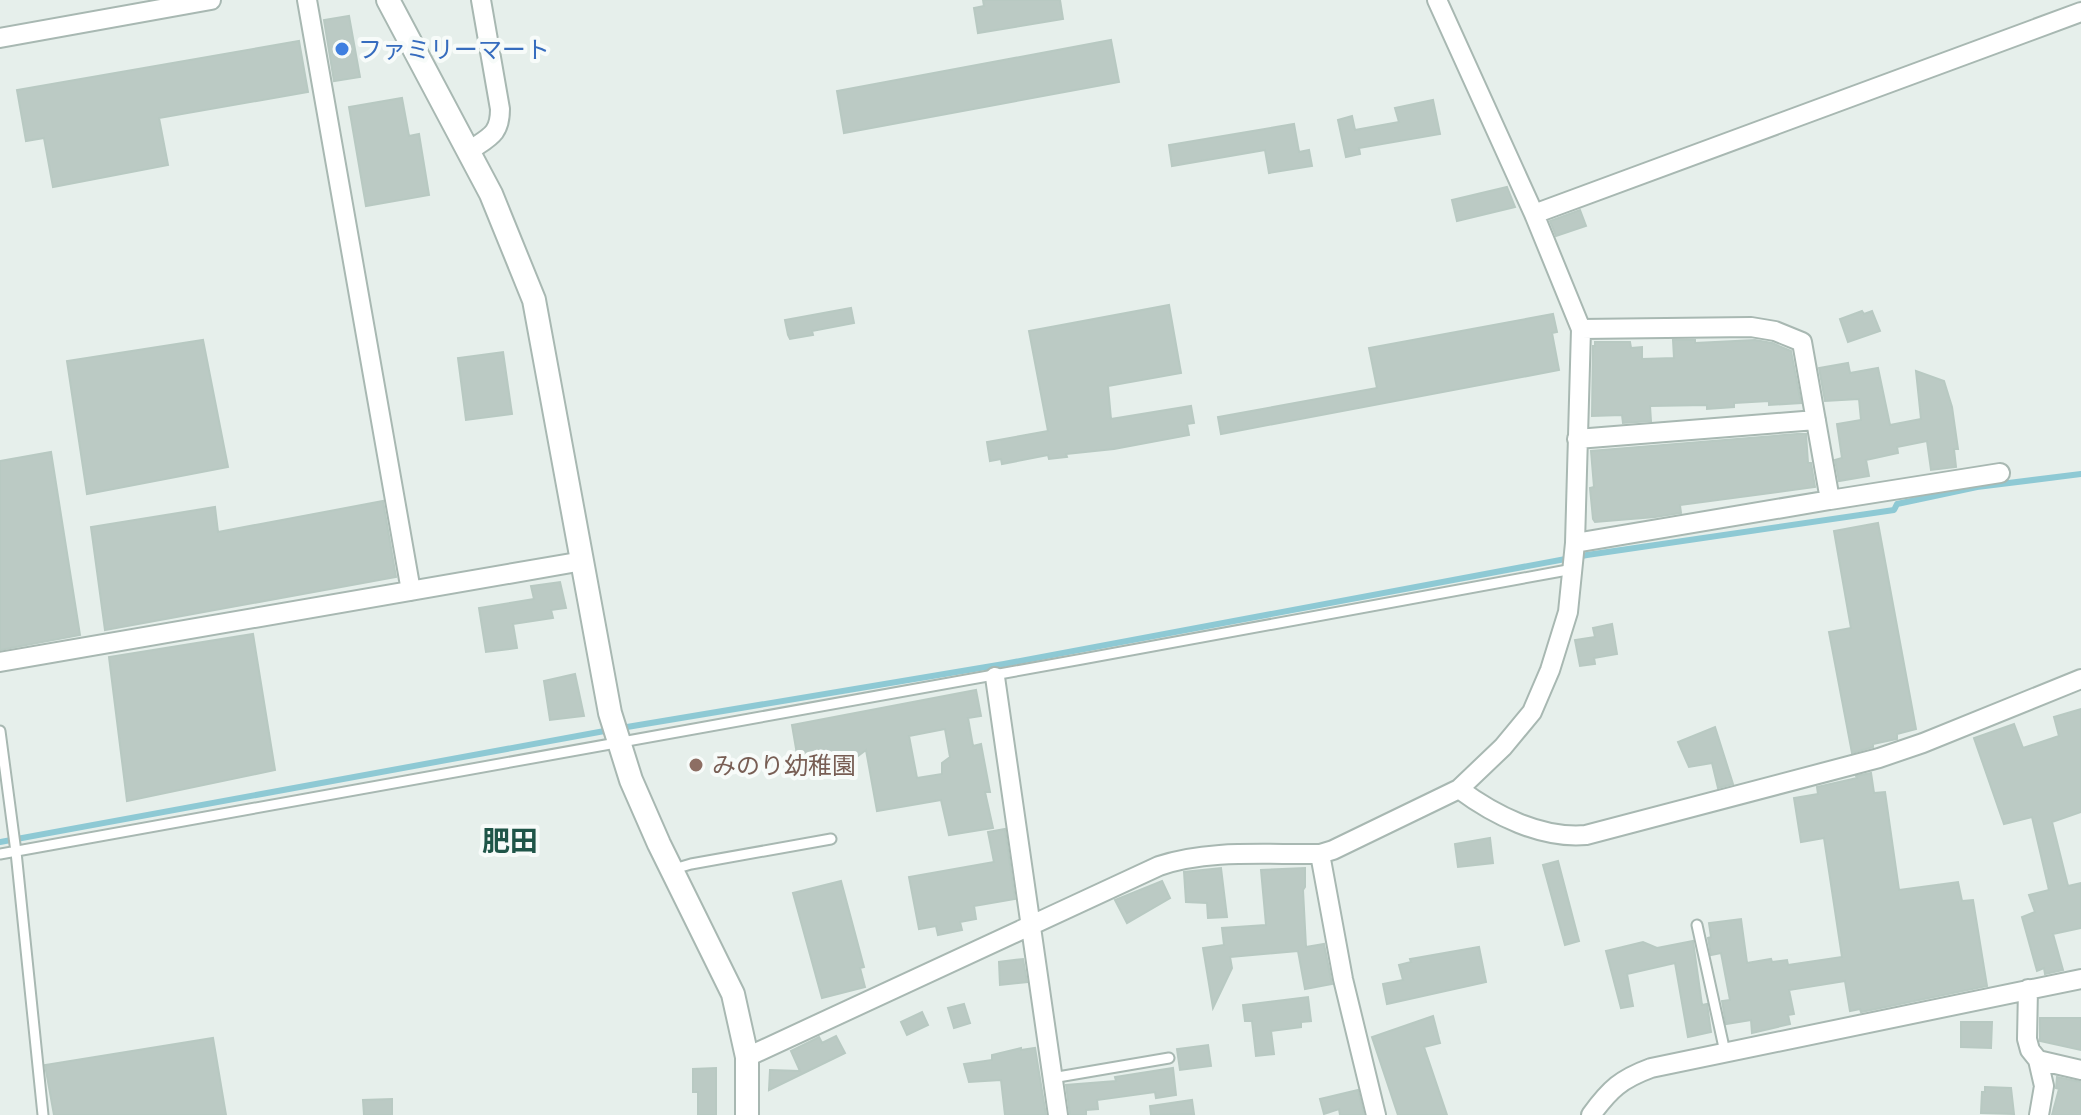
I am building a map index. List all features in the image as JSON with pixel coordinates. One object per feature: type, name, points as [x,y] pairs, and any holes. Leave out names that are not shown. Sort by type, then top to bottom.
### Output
[{"type":"street","points":[[0,38],[211,0]]},
{"type":"street","points":[[307,0],[411,591]]},
{"type":"street","points":[[388,0],[491,194],[534,300],[616,732],[631,780],[733,994],[747,1057],[747,1115]]},
{"type":"street","points":[[469,151],[500,126],[500,109],[481,0]]},
{"type":"street","points":[[747,1057],[1029,924],[1175,860],[1320,854],[1459,789],[1503,747],[1532,712],[1550,670],[1568,612],[1575,543],[1581,329],[1534,214],[1437,0]]},
{"type":"street","points":[[1534,214],[2081,12]]},
{"type":"street","points":[[1581,329],[1751,327],[1775,331],[1802,342],[1830,500]]},
{"type":"street","points":[[1577,439],[1816,420]]},
{"type":"street","points":[[1575,543],[2000,473]]},
{"type":"street","points":[[0,662],[583,561]]},
{"type":"street","points":[[995,677],[1058,1115]]},
{"type":"street","points":[[1459,789],[1478,802],[1541,832],[1569,837],[1586,835],[1879,758],[2081,679]]},
{"type":"street","points":[[1320,854],[1343,979],[1376,1115]]},
{"type":"street","points":[[1591,1115],[1605,1096],[1625,1078],[1651,1068],[2081,979]]},
{"type":"street","points":[[2028,989],[2027,1039],[2030,1050],[2038,1060],[2044,1086],[2039,1115]]},
{"type":"street","points":[[2038,1060],[2081,1070]]},
{"type":"lane","points":[[0,854],[16,848],[616,732],[995,677],[1573,569]]},
{"type":"lane","points":[[0,731],[16,848],[43,1115]]},
{"type":"lane","points":[[672,870],[831,839]]},
{"type":"lane","points":[[1697,925],[1725,1052]]},
{"type":"lane","points":[[1052,1078],[1169,1058]]},
{"type":"building","points":[[983,0],[1060,0],[1063,19],[978,33],[974,8],[984,6]]},
{"type":"building","name":"ファミリーマート","points":[[349,16],[360,77],[334,81],[324,20]]},
{"type":"building","points":[[1111,40],[1119,82],[844,133],[837,91]]},
{"type":"building","points":[[299,41],[308,92],[159,118],[168,165],[53,187],[44,138],[26,141],[17,90]]},
{"type":"building","points":[[402,98],[409,136],[419,134],[429,195],[366,206],[349,107]]},
{"type":"building","points":[[1433,100],[1440,134],[1359,148],[1360,154],[1346,157],[1338,120],[1352,116],[1355,130],[1399,122],[1395,108]]},
{"type":"building","points":[[1294,124],[1299,152],[1309,150],[1312,166],[1269,173],[1265,150],[1172,166],[1169,145]]},
{"type":"building","points":[[1507,187],[1515,207],[1457,221],[1452,200]]},
{"type":"building","points":[[1580,210],[1586,226],[1556,236],[1550,221]]},
{"type":"building","points":[[1169,305],[1181,373],[1108,386],[1111,419],[1191,406],[1194,423],[1187,424],[1189,435],[1066,454],[1067,457],[1049,459],[1048,455],[1002,464],[1001,459],[990,461],[987,442],[1048,431],[1029,331]]},
{"type":"building","points":[[851,308],[854,323],[812,331],[813,335],[790,339],[788,335],[785,320]]},
{"type":"building","points":[[1862,311],[1864,314],[1872,311],[1880,331],[1848,342],[1840,319]]},
{"type":"building","points":[[1553,314],[1557,332],[1552,333],[1559,370],[1221,434],[1218,417],[1377,388],[1369,348]]},
{"type":"building","points":[[203,340],[228,467],[87,494],[67,361]]},
{"type":"building","points":[[1673,340],[1695,340],[1695,343],[1755,340],[1791,351],[1801,403],[1734,403],[1734,407],[1707,409],[1707,405],[1650,406],[1651,421],[1623,423],[1622,415],[1592,416],[1595,342],[1630,342],[1631,348],[1642,347],[1642,359],[1674,358]]},
{"type":"building","points":[[503,352],[512,414],[466,420],[458,358]]},
{"type":"building","points":[[1848,363],[1850,373],[1878,368],[1890,425],[1921,419],[1916,371],[1944,381],[1952,407],[1958,449],[1954,449],[1956,467],[1931,470],[1927,441],[1897,447],[1898,453],[1866,460],[1869,476],[1839,481],[1835,460],[1842,458],[1837,424],[1861,420],[1859,399],[1825,401],[1819,368]]},
{"type":"building","points":[[1806,434],[1808,463],[1811,463],[1815,487],[1680,505],[1681,513],[1655,517],[1595,522],[1593,519],[1591,451]]},
{"type":"building","points":[[51,452],[80,635],[0,650],[0,461]]},
{"type":"building","points":[[383,501],[396,577],[105,630],[91,527],[215,507],[218,532]]},
{"type":"building","points":[[1878,523],[1916,729],[1897,734],[1897,739],[1852,753],[1829,632],[1851,628],[1834,531]]},
{"type":"building","points":[[560,582],[566,608],[551,610],[553,618],[513,624],[517,648],[486,652],[479,608],[534,599],[531,586]]},
{"type":"building","points":[[1612,624],[1617,654],[1594,658],[1595,664],[1580,666],[1575,640],[1595,637],[1593,628]]},
{"type":"building","points":[[253,634],[275,770],[127,801],[109,657]]},
{"type":"building","points":[[575,674],[584,716],[550,720],[544,681]]},
{"type":"building","points":[[976,690],[981,716],[968,718],[973,746],[981,744],[990,792],[985,792],[993,828],[949,835],[941,800],[877,811],[866,750],[842,768],[826,761],[799,766],[792,725]],"holes":[[[945,729],[950,757],[942,763],[942,774],[917,778],[909,736]]]},
{"type":"building","points":[[2081,709],[2081,812],[2052,822],[2068,886],[2081,883],[2081,928],[2053,934],[2063,970],[2045,974],[2044,968],[2037,971],[2022,917],[2035,912],[2029,895],[2049,890],[2032,817],[2004,824],[1974,738],[2014,724],[2023,748],[2059,736],[2054,717]]},
{"type":"building","points":[[1715,727],[1733,784],[1718,788],[1712,763],[1689,767],[1678,742]]},
{"type":"building","points":[[1871,773],[1874,793],[1885,792],[1899,890],[1958,882],[1962,901],[1973,900],[1987,986],[1861,1012],[1860,1009],[1850,1011],[1845,981],[1789,990],[1794,1014],[1788,1015],[1790,1024],[1752,1033],[1751,1020],[1726,1024],[1722,1001],[1730,1000],[1721,953],[1711,955],[1709,923],[1741,919],[1747,963],[1771,959],[1772,962],[1787,960],[1788,965],[1842,957],[1824,838],[1801,842],[1794,798],[1818,794],[1817,787]]},
{"type":"building","points":[[1005,829],[1015,899],[974,906],[976,919],[960,922],[962,930],[938,935],[936,926],[919,929],[909,877],[994,862],[988,832]]},
{"type":"building","points":[[1490,838],[1493,863],[1458,867],[1455,844]]},
{"type":"building","points":[[1558,861],[1579,941],[1565,945],[1543,865]]},
{"type":"building","points":[[1221,868],[1227,917],[1208,918],[1207,903],[1186,902],[1184,872]]},
{"type":"building","points":[[1305,868],[1306,947],[1324,944],[1332,984],[1305,989],[1298,951],[1230,957],[1232,968],[1213,1008],[1203,948],[1224,945],[1222,928],[1266,925],[1261,870]]},
{"type":"building","points":[[841,881],[864,967],[860,968],[865,987],[822,998],[793,893]]},
{"type":"building","points":[[1162,881],[1170,898],[1127,923],[1115,900]]},
{"type":"building","points":[[1693,941],[1702,1005],[1707,1004],[1711,1032],[1688,1037],[1675,963],[1627,974],[1633,1006],[1621,1008],[1606,951],[1643,942],[1657,948]]},
{"type":"building","points":[[1479,947],[1486,982],[1387,1004],[1383,984],[1403,980],[1399,965],[1411,962],[1410,959]]},
{"type":"building","points":[[1023,959],[1027,982],[1000,985],[999,962]]},
{"type":"building","points":[[1308,997],[1311,1021],[1301,1022],[1301,1027],[1271,1031],[1274,1054],[1256,1056],[1252,1021],[1245,1021],[1243,1005]]},
{"type":"building","points":[[964,1004],[970,1023],[954,1028],[948,1008]]},
{"type":"building","points":[[922,1012],[928,1025],[907,1035],[901,1022]]},
{"type":"building","points":[[1433,1016],[1440,1043],[1424,1047],[1447,1115],[1398,1115],[1372,1037]]},
{"type":"building","points":[[2040,1018],[2081,1018],[2081,1050],[2040,1041]]},
{"type":"building","points":[[1961,1022],[1992,1022],[1991,1048],[1961,1047]]},
{"type":"building","points":[[836,1036],[845,1053],[769,1090],[770,1070],[800,1071],[791,1051],[819,1037],[822,1043]]},
{"type":"building","points":[[213,1038],[226,1115],[54,1115],[45,1065]]},
{"type":"building","points":[[1208,1045],[1211,1066],[1180,1070],[1177,1049]]},
{"type":"building","points":[[1035,1048],[1046,1115],[1005,1115],[1001,1080],[969,1082],[964,1064],[992,1060],[992,1055]]},
{"type":"building","points":[[716,1068],[716,1115],[698,1115],[698,1092],[693,1092],[693,1069]]},
{"type":"building","points":[[1173,1068],[1176,1095],[1156,1098],[1155,1092],[1097,1100],[1098,1109],[1086,1110],[1086,1115],[1070,1115],[1066,1085],[1116,1081],[1115,1077]]},
{"type":"building","points":[[2057,1077],[2081,1082],[2081,1115],[2052,1115],[2059,1089],[2056,1088]]},
{"type":"building","points":[[1985,1087],[2011,1088],[2014,1114],[1981,1113]]},
{"type":"building","points":[[1358,1090],[1364,1115],[1340,1115],[1339,1109],[1324,1114],[1320,1099]]},
{"type":"building","points":[[392,1099],[392,1115],[364,1115],[363,1100]]},
{"type":"building","points":[[1192,1100],[1194,1114],[1151,1115],[1150,1106]]},
{"type":"waterway","points":[[621,728],[1004,664],[1587,555],[1894,510],[1897,504],[1977,487],[2081,474]]},
{"type":"waterway","points":[[0,842],[610,730]]},
{"type":"place","name":"ファミリーマート","points":[[342,49]]},
{"type":"place","name":"みのり幼稚園","points":[[696,765]]},
{"type":"district","name":"肥田","points":[[510,841]]}]
